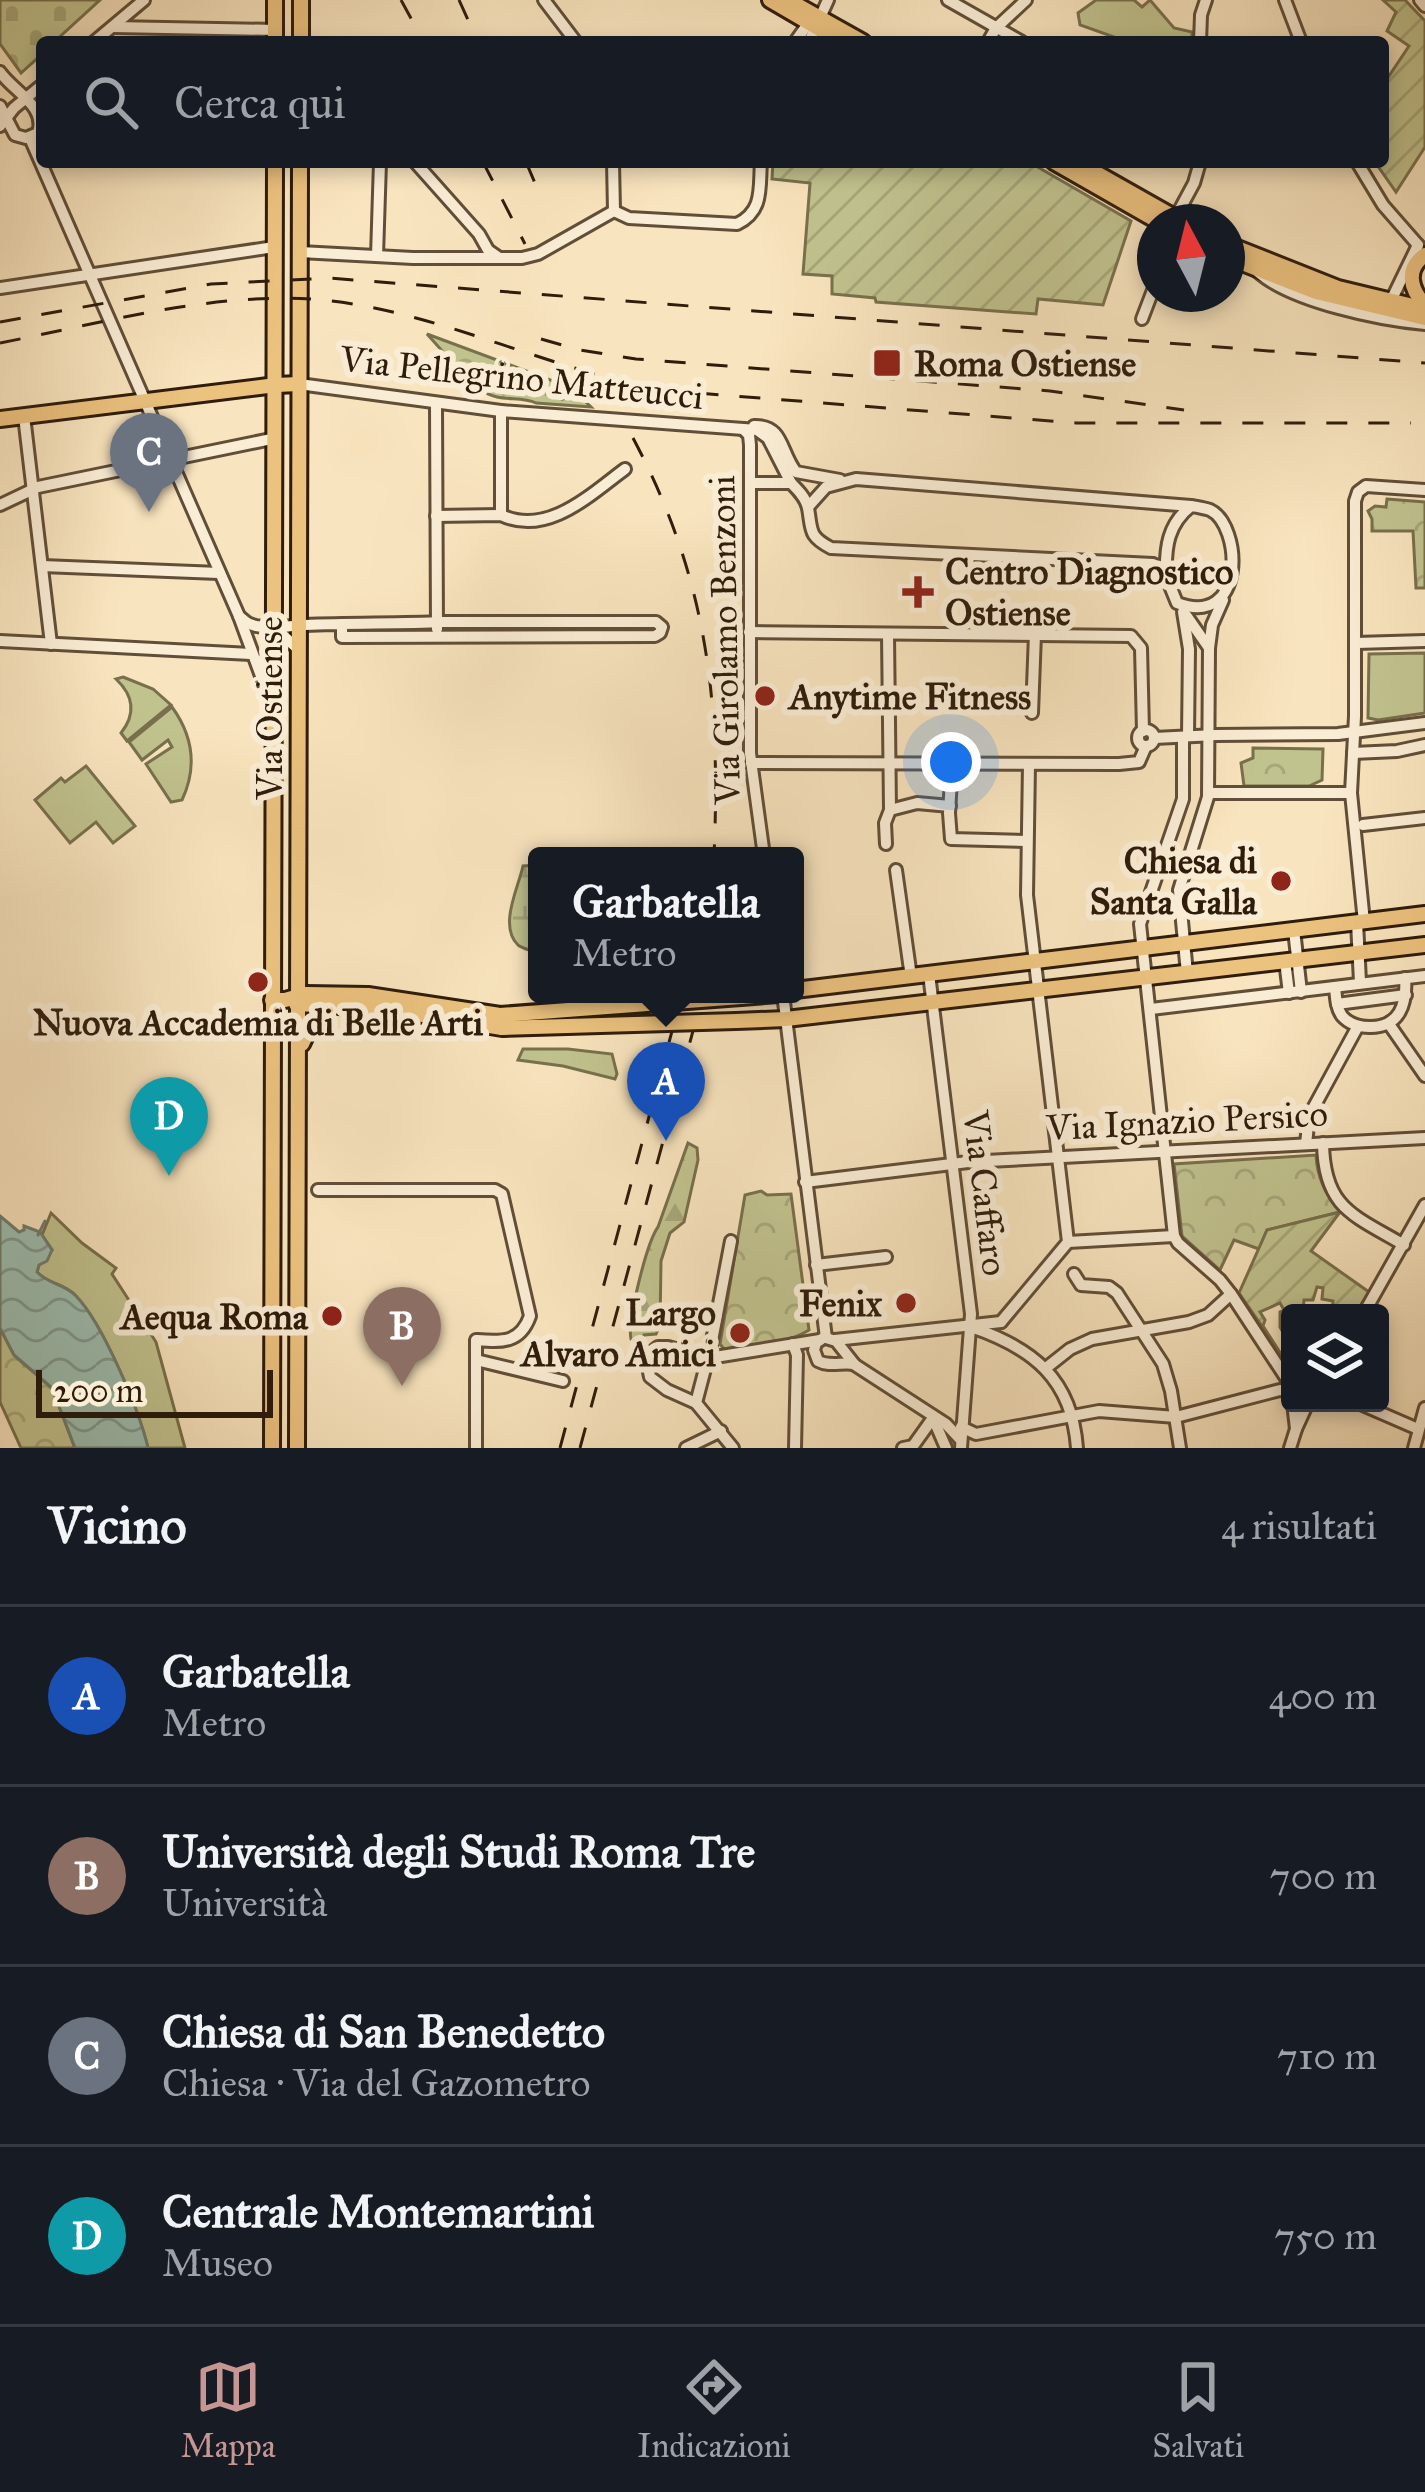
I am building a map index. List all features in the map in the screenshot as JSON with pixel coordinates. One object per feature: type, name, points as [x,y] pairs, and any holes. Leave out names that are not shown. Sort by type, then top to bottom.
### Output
[{"type":"main road","points":[[274,0],[275,36]]},
{"type":"main road","points":[[301,0],[303,36]]},
{"type":"main road","points":[[770,0],[813,27],[843,36]]},
{"type":"main road","points":[[788,0],[813,27]]},
{"type":"main road","name":"Via Ostiense","points":[[272,1448],[272,1039],[289,1000],[300,651],[287,384],[274,247],[274,168]]},
{"type":"main road","name":"Via Ostiense","points":[[297,1448],[299,1046],[289,1000],[272,706],[278,636],[276,438],[287,384],[300,252],[300,168]]},
{"type":"main road","points":[[1066,168],[1138,204]]},
{"type":"main road","points":[[1087,168],[1145,204]]},
{"type":"main road","points":[[1423,244],[1411,277],[1425,307]]},
{"type":"main road","points":[[1245,253],[1321,292]]},
{"type":"main road","points":[[1245,265],[1321,292],[1389,306],[1425,307]]},
{"type":"main road","points":[[1389,306],[1425,321]]},
{"type":"main road","points":[[0,419],[287,384]]},
{"type":"main road","points":[[804,989],[1425,914]]},
{"type":"main road","points":[[289,1000],[377,995],[501,1022],[768,1020],[1425,945]]},
{"type":"main road","points":[[289,1000],[394,1010],[476,1026],[694,1003]]},
{"type":"main road","points":[[299,1046],[313,1021],[331,1006]]},
{"type":"street","points":[[101,36],[143,0]]},
{"type":"street","points":[[544,0],[571,36]]},
{"type":"street","points":[[813,27],[827,0]]},
{"type":"street","points":[[948,0],[1010,36]]},
{"type":"street","points":[[991,36],[1026,0]]},
{"type":"street","points":[[1200,36],[1206,0]]},
{"type":"street","points":[[1285,0],[1299,36]]},
{"type":"street","points":[[112,27],[275,36]]},
{"type":"street","points":[[0,72],[36,112]]},
{"type":"street","points":[[30,138],[15,135],[2,117],[36,90]]},
{"type":"street","points":[[30,138],[36,133]]},
{"type":"street","points":[[30,138],[36,152]]},
{"type":"street","points":[[43,168],[239,616],[272,706]]},
{"type":"street","points":[[377,256],[380,168]]},
{"type":"street","points":[[421,168],[488,250],[501,258]]},
{"type":"street","points":[[614,168],[614,211]]},
{"type":"street","points":[[614,211],[634,219],[737,224],[756,208],[760,168]]},
{"type":"street","points":[[1182,204],[1198,168]]},
{"type":"street","points":[[1361,168],[1379,199],[1423,244],[1389,306]]},
{"type":"street","points":[[300,252],[534,255],[614,211]]},
{"type":"street","points":[[0,288],[274,247]]},
{"type":"street","points":[[1321,292],[1369,315],[1425,321]]},
{"type":"street","points":[[1142,319],[1145,312]]},
{"type":"street","name":"Via Pellegrino Matteucci","points":[[287,384],[501,411],[740,428]]},
{"type":"street","points":[[436,404],[437,629]]},
{"type":"street","points":[[501,411],[501,514]]},
{"type":"street","points":[[23,416],[51,644]]},
{"type":"street","points":[[740,428],[772,428],[794,471],[843,481]]},
{"type":"street","points":[[740,428],[766,435],[808,507],[813,535],[824,545],[1151,564],[1160,567],[1170,591],[1209,648]]},
{"type":"street","name":"Via Girolamo Benzoni","points":[[740,428],[750,438],[751,763],[763,847]]},
{"type":"street","points":[[0,505],[32,489],[276,438]]},
{"type":"street","points":[[436,516],[501,514],[524,519],[559,515],[625,470]]},
{"type":"street","points":[[808,507],[823,489],[859,479],[1191,506],[1209,509],[1220,518],[1231,545],[1231,567],[1209,648],[1209,793],[1180,882],[1186,973]]},
{"type":"street","points":[[750,483],[790,483]]},
{"type":"street","points":[[1360,982],[1351,793],[1355,501],[1366,486],[1425,490]]},
{"type":"street","points":[[1166,576],[1169,536],[1178,517],[1191,506]]},
{"type":"street","points":[[42,566],[219,573]]},
{"type":"street","points":[[1180,607],[1205,607],[1225,596]]},
{"type":"street","points":[[1180,607],[1189,649],[1183,799],[1140,924],[1174,1236],[1231,1294],[1281,1374]]},
{"type":"street","points":[[239,616],[300,651]]},
{"type":"street","points":[[278,636],[300,625],[342,624],[342,637],[437,629],[656,622],[662,627],[655,636],[437,629]]},
{"type":"street","points":[[749,632],[1127,635],[1141,645],[1141,707],[1148,738],[1142,759],[1135,763],[751,763]]},
{"type":"street","points":[[886,844],[890,810],[888,634]]},
{"type":"street","points":[[1032,712],[1035,634]]},
{"type":"street","points":[[0,641],[251,654]]},
{"type":"street","points":[[1356,643],[1425,641]]},
{"type":"street","points":[[1148,738],[1354,733],[1425,723]]},
{"type":"street","points":[[1353,753],[1425,745]]},
{"type":"street","points":[[952,764],[951,839],[1027,841]]},
{"type":"street","points":[[733,1448],[696,1403],[652,1379],[647,1371],[654,1349],[662,1346],[709,1358],[828,1347],[897,1333],[1001,1322],[1068,1242],[1027,895],[1029,764]]},
{"type":"street","points":[[1209,793],[1351,793]]},
{"type":"street","points":[[890,810],[917,803],[950,806]]},
{"type":"street","points":[[1363,825],[1425,818]]},
{"type":"street","points":[[896,870],[911,976]]},
{"type":"street","points":[[1294,930],[1295,992]]},
{"type":"street","points":[[1381,950],[1384,980]]},
{"type":"street","points":[[952,971],[956,999]]},
{"type":"street","name":"Via Caffaro","points":[[929,974],[971,1327],[961,1440]]},
{"type":"street","points":[[1150,1010],[1425,976]]},
{"type":"street","points":[[1334,987],[1344,1017],[1358,1026],[1389,1024],[1400,1014],[1406,978]]},
{"type":"street","points":[[1337,1004],[1406,995]]},
{"type":"street","points":[[779,1003],[786,1019],[828,1347],[946,1424],[961,1440]]},
{"type":"street","points":[[1389,1024],[1425,1076]]},
{"type":"street","points":[[1306,1144],[1310,1116],[1358,1026]]},
{"type":"street","points":[[272,1039],[277,1030],[294,1030],[299,1046]]},
{"type":"street","name":"Via Ignazio Persico","points":[[805,1182],[952,1164],[1425,1138]]},
{"type":"street","points":[[1322,1143],[1326,1179],[1335,1198],[1346,1210],[1403,1245]]},
{"type":"street","points":[[318,1190],[501,1192],[530,1316],[513,1340],[476,1340],[476,1448]]},
{"type":"street","points":[[1369,1304],[1403,1245],[1418,1230],[1425,1204]]},
{"type":"street","points":[[1068,1242],[1174,1236]]},
{"type":"street","points":[[696,1403],[730,1241]]},
{"type":"street","points":[[272,1249],[281,1256],[298,1254]]},
{"type":"street","points":[[816,1265],[886,1257]]},
{"type":"street","points":[[1074,1274],[1081,1285],[1114,1289],[1141,1330],[1165,1371],[1180,1448]]},
{"type":"street","points":[[1046,1368],[1080,1343],[1208,1316],[1231,1294]]},
{"type":"street","points":[[1001,1322],[1004,1340]]},
{"type":"street","points":[[971,1327],[1004,1340],[1046,1368],[1073,1416],[1077,1448]]},
{"type":"street","points":[[272,1334],[297,1333]]},
{"type":"street","points":[[795,1349],[796,1448]]},
{"type":"street","points":[[476,1360],[562,1381]]},
{"type":"street","points":[[929,1415],[952,1447],[978,1434],[1073,1416],[1106,1411],[1176,1417],[1281,1390]]},
{"type":"street","points":[[1372,1412],[1418,1441],[1425,1408]]},
{"type":"street","points":[[1291,1448],[1299,1412]]},
{"type":"street","points":[[908,1447],[929,1415]]},
{"type":"street","points":[[686,1448],[721,1431]]},
{"type":"green space","points":[[0,0],[100,0],[61,36],[36,36],[36,59],[21,73],[0,44]]},
{"type":"green space","points":[[1096,0],[1134,0],[1142,7],[1150,0],[1174,28],[1192,32],[1192,36],[1111,36],[1080,25],[1078,13]]},
{"type":"green space","points":[[1383,0],[1405,0],[1425,21],[1425,147],[1396,192],[1379,168],[1389,168],[1389,76],[1409,46],[1387,31],[1396,12]]},
{"type":"green space","points":[[773,168],[1039,168],[1131,221],[1103,305],[1038,299],[1036,314],[876,302],[875,298],[832,294],[832,276],[803,274],[810,183],[772,179]]},
{"type":"green space","points":[[427,334],[556,382],[562,399],[580,396],[591,407],[497,397],[460,383],[445,354]]},
{"type":"green space","points":[[1387,499],[1425,502],[1425,588],[1416,588],[1413,531],[1372,531],[1368,511],[1386,507]]},
{"type":"green space","points":[[1425,653],[1425,713],[1368,718],[1369,654]]},
{"type":"green space","points":[[123,677],[153,689],[171,705],[127,741],[121,733],[131,705],[116,679]]},
{"type":"green space","points":[[172,707],[185,729],[191,764],[182,800],[171,802],[146,764],[172,747],[168,740],[142,760],[129,742]]},
{"type":"green space","points":[[1253,748],[1323,749],[1322,780],[1309,786],[1244,786],[1241,763],[1253,758]]},
{"type":"green space","points":[[86,766],[135,826],[113,843],[96,822],[70,843],[35,800],[61,778],[65,782]]},
{"type":"green space","points":[[523,866],[528,866],[528,949],[518,945],[510,927]]},
{"type":"green space","points":[[523,1049],[612,1054],[617,1074],[615,1079],[518,1060]]},
{"type":"green space","points":[[688,1143],[697,1148],[698,1160],[684,1222],[670,1233],[661,1261],[660,1325],[656,1334],[644,1335],[641,1342],[631,1339],[639,1282]]},
{"type":"green space","points":[[1316,1155],[1323,1186],[1340,1212],[1267,1230],[1259,1249],[1234,1240],[1220,1270],[1182,1236],[1174,1164]]},
{"type":"green space","points":[[761,1191],[791,1194],[809,1330],[779,1341],[724,1349],[720,1344],[745,1195]]},
{"type":"green space","points":[[1340,1212],[1311,1251],[1369,1292],[1362,1304],[1333,1304],[1322,1299],[1323,1288],[1317,1287],[1313,1300],[1280,1303],[1260,1312],[1280,1353],[1239,1293],[1267,1230]]},
{"type":"green space","points":[[51,1213],[116,1268],[112,1274],[156,1342],[185,1448],[148,1448],[137,1412],[97,1326],[71,1292],[37,1272],[52,1250],[42,1235]]},
{"type":"green space","points":[[0,1328],[14,1355],[52,1388],[75,1448],[21,1448],[0,1402]]},
{"type":"water","points":[[0,1216],[19,1232],[24,1226],[40,1232],[52,1250],[37,1272],[71,1292],[97,1326],[137,1412],[148,1448],[75,1448],[52,1388],[14,1355],[0,1328]]},
{"type":"waterway","points":[[38,1235],[45,1221]]},
{"type":"railway","points":[[401,0],[421,36]]},
{"type":"railway","points":[[459,0],[475,36]]},
{"type":"railway","points":[[486,168],[525,244]]},
{"type":"railway","points":[[529,168],[538,190]]},
{"type":"railway","points":[[0,322],[211,284],[329,278],[1425,363]]},
{"type":"railway","points":[[0,343],[176,308],[309,299],[393,312],[591,373],[671,391],[1076,423],[1411,423]]},
{"type":"railway","points":[[541,339],[636,359],[1050,391],[1184,410]]},
{"type":"railway","points":[[633,438],[678,540],[704,641],[715,744],[714,847]]},
{"type":"railway","points":[[560,1448],[680,1003]]},
{"type":"railway","points":[[580,1448],[701,1003]]},
{"type":"place","name":"Roma Ostiense","points":[[887,363]]},
{"type":"place","name":"Chiesa di San Benedetto","points":[[149,512]]},
{"type":"place","name":"Centro Diagnostico Ostiense","points":[[918,592]]},
{"type":"place","name":"Anytime Fitness","points":[[765,696]]},
{"type":"place","name":"Chiesa di Santa Galla","points":[[1281,881]]},
{"type":"place","name":"Nuova Accademia di Belle Arti","points":[[258,982]]},
{"type":"place","name":"Garbatella","points":[[666,1141]]},
{"type":"place","name":"Centrale Montemartini","points":[[169,1176]]},
{"type":"place","name":"Fenix","points":[[906,1303]]},
{"type":"place","name":"Aequa Roma","points":[[332,1316]]},
{"type":"place","name":"Largo Alvaro Amici","points":[[740,1333]]},
{"type":"place","name":"Università degli Studi Roma Tre","points":[[402,1386]]}]
